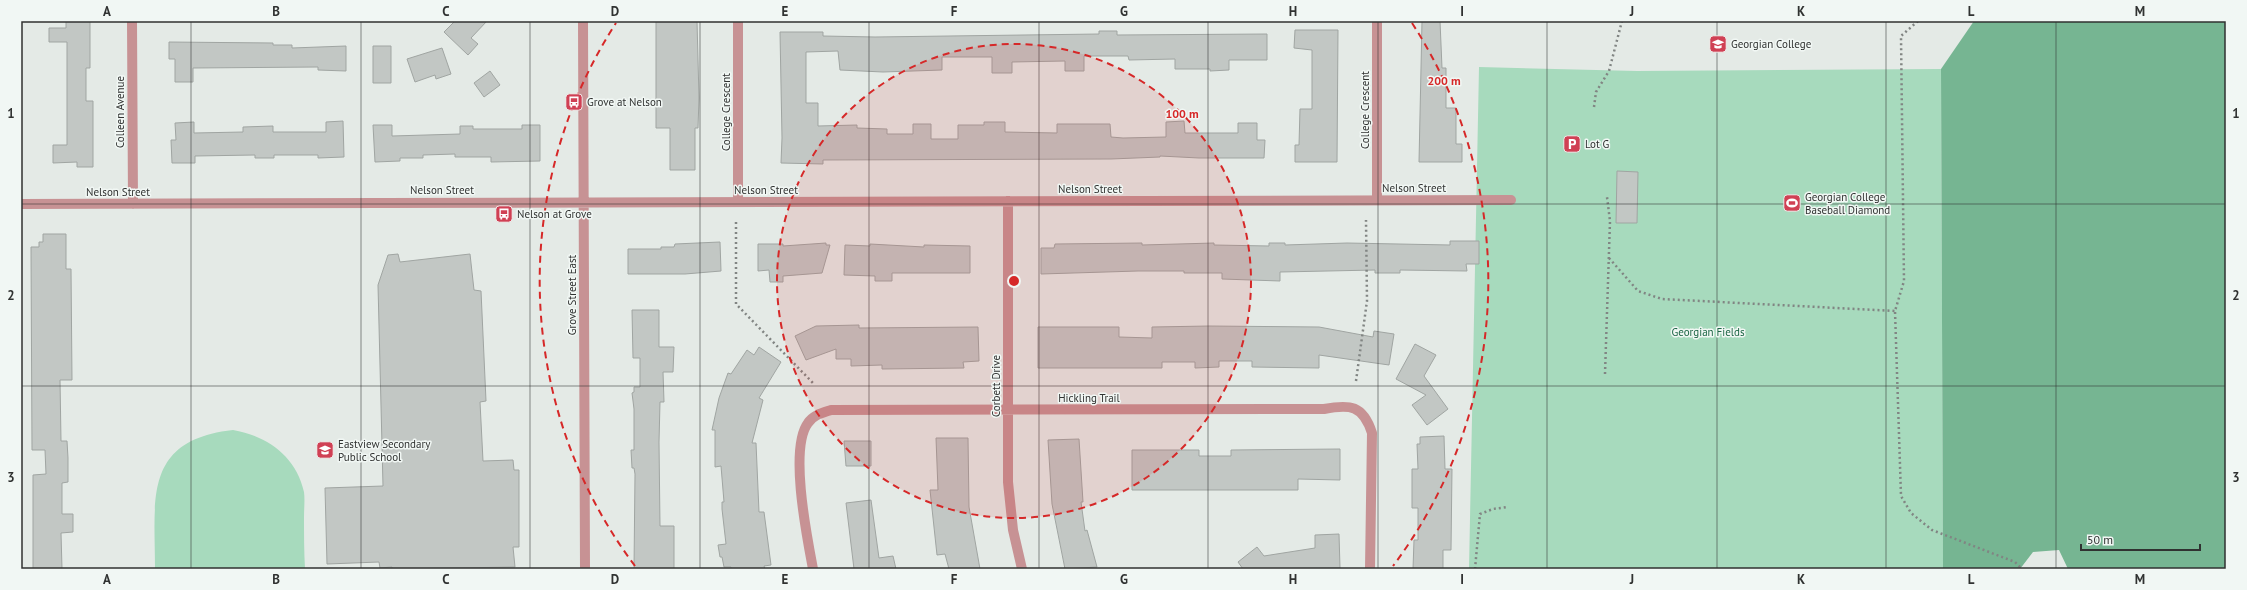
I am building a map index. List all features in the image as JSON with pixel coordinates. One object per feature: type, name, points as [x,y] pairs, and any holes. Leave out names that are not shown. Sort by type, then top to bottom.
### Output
[{"type":"street","name":"Colleen Avenue","points":[[132,21],[133,204]]},
{"type":"street","name":"Grove Street East","points":[[583,21],[584,569]]},
{"type":"street","name":"College Crescent","points":[[738,21],[738,202]]},
{"type":"street","name":"College Crescent","points":[[1377,21],[1377,200]]},
{"type":"street","name":"Nelson Street","points":[[21,204],[1511,200]]},
{"type":"street","name":"Corbett Drive","points":[[1008,201],[1008,410],[1010,508],[1022,569]]},
{"type":"street","name":"Hickling Trail","points":[[812,569],[806,529],[799,456],[800,438],[808,423],[818,414],[831,410],[1324,409],[1344,406],[1352,407],[1366,417],[1372,432],[1370,569]]},
{"type":"path","points":[[1594,107],[1596,92],[1609,71],[1622,21]]},
{"type":"path","points":[[1918,21],[1901,36],[1904,281],[1895,311],[1901,496],[1912,513],[1932,530],[2015,562],[2022,569]]},
{"type":"path","points":[[1605,374],[1610,220],[1607,197]]},
{"type":"path","points":[[1356,381],[1367,301],[1366,220]]},
{"type":"path","points":[[736,222],[736,304],[814,384]]},
{"type":"path","points":[[1609,258],[1638,291],[1662,299],[1895,311]]},
{"type":"path","points":[[1475,569],[1480,514],[1493,509],[1507,507]]},
{"type":"green space","points":[[1974,21],[2226,21],[2226,569],[2068,569],[2059,550],[2033,552],[2020,569],[1943,569],[1941,69]]},
{"type":"green space","name":"Georgian Fields","points":[[1479,67],[1637,71],[1941,69],[1943,569],[1469,569]]},
{"type":"green space","points":[[233,430],[257,437],[278,450],[287,458],[300,479],[304,492],[305,569],[155,569],[156,497],[160,477],[169,460],[183,446],[204,436]]},
{"type":"building","points":[[66,21],[90,21],[90,68],[86,68],[86,101],[93,101],[93,167],[77,167],[77,162],[53,163],[53,145],[67,145],[67,42],[49,42],[49,28],[66,28]]},
{"type":"building","points":[[455,21],[487,21],[471,38],[478,44],[468,55],[444,32]]},
{"type":"building","points":[[656,21],[697,21],[699,98],[698,128],[695,128],[695,170],[670,170],[670,128],[656,128]]},
{"type":"building","points":[[1422,21],[1440,21],[1442,68],[1446,68],[1446,108],[1456,108],[1456,144],[1462,144],[1462,162],[1419,162]]},
{"type":"building","points":[[1295,30],[1338,30],[1337,162],[1295,162],[1295,145],[1299,145],[1300,109],[1312,109],[1312,50],[1294,48]]},
{"type":"building","points":[[1099,31],[1117,31],[1117,35],[1267,34],[1267,60],[1229,60],[1229,70],[1210,71],[1210,69],[1175,69],[1175,59],[1129,60],[1128,56],[1084,56],[1084,71],[1065,71],[1065,61],[1012,62],[1012,73],[992,73],[992,57],[942,57],[942,70],[883,72],[840,70],[838,51],[806,52],[806,103],[818,103],[818,126],[857,125],[857,128],[887,129],[887,134],[913,134],[913,124],[931,124],[931,139],[958,139],[958,125],[984,125],[984,122],[1005,122],[1005,132],[1057,133],[1057,124],[1110,124],[1111,137],[1123,138],[1166,137],[1166,122],[1184,121],[1185,133],[1238,133],[1238,123],[1257,123],[1257,140],[1265,140],[1264,158],[1199,158],[1160,156],[1111,159],[823,160],[823,164],[781,163],[780,32],[823,32],[823,36],[875,37],[1099,34]]},
{"type":"building","points":[[169,42],[273,43],[273,45],[292,45],[292,48],[346,46],[346,71],[318,70],[318,67],[193,68],[193,82],[175,82],[175,59],[169,59]]},
{"type":"building","points":[[373,46],[391,46],[391,83],[373,83]]},
{"type":"building","points":[[442,48],[451,74],[436,79],[435,75],[415,82],[407,59]]},
{"type":"building","points":[[490,71],[500,85],[484,97],[474,83]]},
{"type":"building","points":[[343,121],[344,157],[318,158],[318,155],[274,155],[274,158],[255,158],[255,155],[195,156],[195,163],[172,163],[171,140],[176,140],[175,123],[194,122],[194,133],[243,132],[243,127],[273,126],[273,132],[326,132],[326,122]]},
{"type":"building","points":[[373,125],[392,125],[392,136],[460,134],[460,126],[473,126],[473,129],[522,129],[522,125],[540,125],[540,161],[491,162],[491,157],[455,157],[455,154],[423,155],[423,158],[400,158],[400,161],[375,162]]},
{"type":"building","points":[[1617,171],[1638,172],[1637,223],[1616,223]]},
{"type":"building","points":[[43,234],[66,234],[66,269],[71,269],[72,380],[60,380],[61,441],[67,441],[68,458],[68,482],[62,483],[62,514],[73,514],[73,532],[61,533],[62,569],[33,569],[33,475],[46,474],[45,450],[32,450],[31,247],[39,247],[39,242],[43,242]]},
{"type":"building","points":[[1450,241],[1479,241],[1479,264],[1466,264],[1467,271],[1400,270],[1400,273],[1375,273],[1375,270],[1280,272],[1280,281],[1222,279],[1222,273],[1184,273],[1184,271],[1041,274],[1041,248],[1054,248],[1055,244],[1142,243],[1142,245],[1214,243],[1214,245],[1269,246],[1269,243],[1285,243],[1285,245],[1347,243],[1450,245]]},
{"type":"building","points":[[720,242],[721,271],[685,274],[628,274],[628,249],[661,249],[661,247],[674,247],[675,244]]},
{"type":"building","points":[[826,243],[826,245],[830,245],[822,273],[783,276],[783,282],[770,282],[769,270],[758,271],[758,244],[783,244],[783,246]]},
{"type":"building","points":[[870,244],[924,247],[924,245],[970,246],[970,273],[892,273],[892,281],[875,281],[875,276],[844,275],[845,245],[870,246]]},
{"type":"building","points":[[398,254],[400,262],[470,254],[474,290],[481,291],[486,401],[480,402],[483,461],[513,460],[514,470],[519,470],[519,547],[513,547],[515,567],[392,569],[392,567],[380,568],[379,562],[327,564],[325,488],[383,486],[378,285],[388,255]]},
{"type":"building","points":[[632,310],[659,310],[659,347],[674,347],[673,372],[663,372],[664,402],[660,402],[659,442],[660,526],[674,526],[674,569],[634,569],[635,474],[634,468],[632,468],[631,450],[634,450],[634,409],[632,393],[634,392],[634,387],[640,387],[640,358],[633,358]]},
{"type":"building","points":[[859,325],[859,328],[978,327],[979,361],[963,362],[964,368],[882,369],[882,365],[851,366],[851,359],[836,359],[836,349],[806,360],[795,336],[816,326]]},
{"type":"building","points":[[1038,327],[1119,327],[1119,337],[1152,338],[1152,327],[1319,327],[1373,337],[1374,331],[1394,334],[1389,365],[1319,355],[1319,368],[1252,367],[1252,361],[1219,361],[1219,367],[1195,368],[1195,362],[1162,362],[1162,368],[1038,368]]},
{"type":"building","points":[[1415,344],[1436,355],[1424,376],[1448,409],[1427,425],[1412,405],[1426,395],[1396,379]]},
{"type":"building","points":[[759,347],[781,362],[759,398],[763,400],[752,443],[756,443],[759,512],[764,512],[771,565],[764,566],[765,569],[731,569],[731,567],[724,567],[722,557],[720,557],[718,545],[726,544],[722,509],[722,502],[724,502],[721,466],[715,467],[715,430],[712,430],[719,398],[728,373],[731,374],[747,350],[754,355]]},
{"type":"building","points":[[1444,436],[1445,469],[1452,469],[1451,550],[1443,550],[1443,569],[1413,569],[1414,540],[1418,540],[1418,508],[1412,508],[1412,469],[1418,469],[1417,444],[1420,444],[1420,437]]},
{"type":"building","points":[[936,438],[968,438],[969,507],[980,569],[949,569],[945,554],[937,555],[930,490],[938,490]]},
{"type":"building","points":[[1079,439],[1083,502],[1081,502],[1085,531],[1087,530],[1097,567],[1065,569],[1052,504],[1048,440]]},
{"type":"building","points":[[844,441],[871,441],[871,466],[846,466]]},
{"type":"building","points":[[1340,449],[1340,480],[1298,479],[1298,490],[1132,490],[1132,450],[1199,450],[1199,456],[1231,456],[1231,450]]},
{"type":"building","points":[[871,500],[879,558],[893,556],[896,569],[854,569],[846,503]]},
{"type":"building","points":[[1339,534],[1340,568],[1243,569],[1238,562],[1257,547],[1264,556],[1315,548],[1315,535]]},
{"type":"place","name":"Georgian College","points":[[1718,44]]},
{"type":"place","name":"Grove at Nelson","points":[[574,102]]},
{"type":"place","name":"Lot G","points":[[1572,144]]},
{"type":"place","name":"Georgian College Baseball Diamond","points":[[1792,203]]},
{"type":"place","name":"Nelson at Grove","points":[[504,214]]},
{"type":"place","name":"Eastview Secondary Public School","points":[[325,450]]}]
